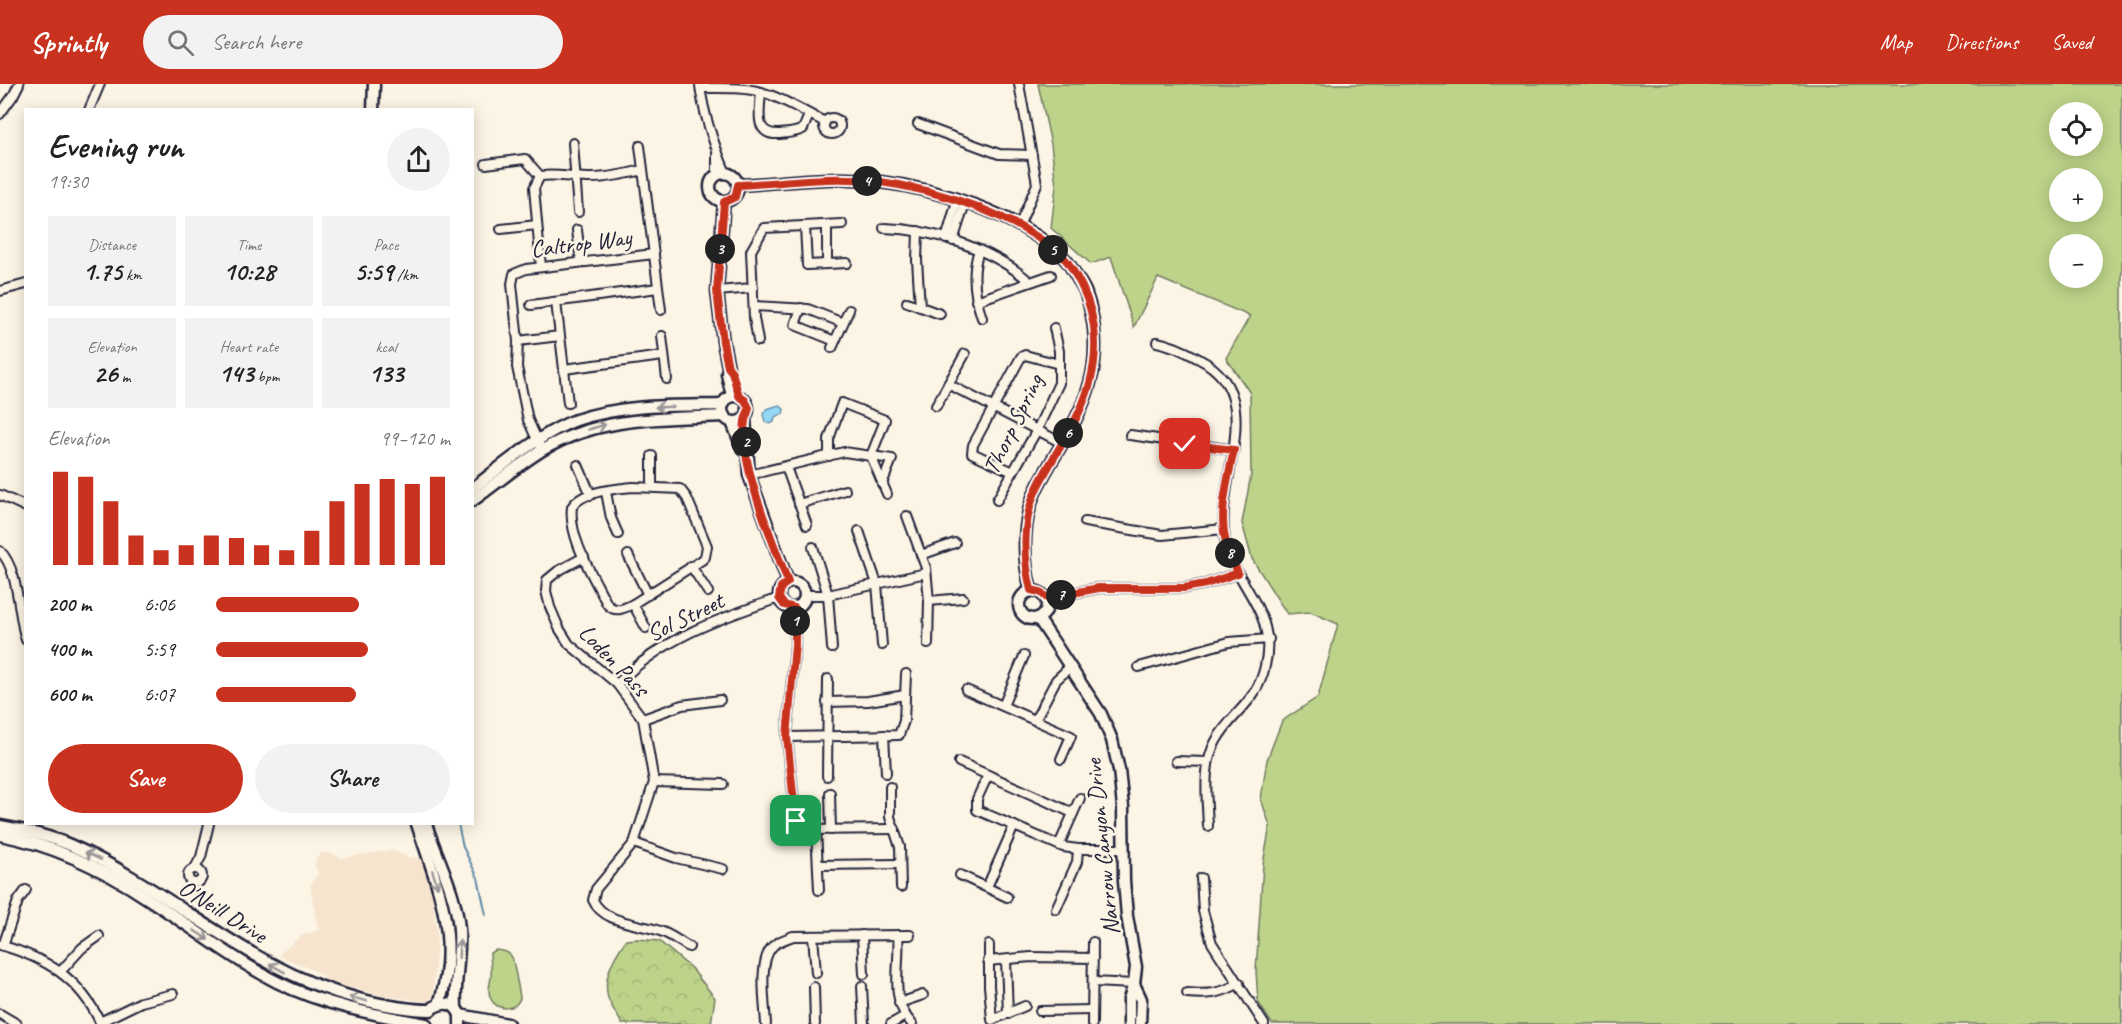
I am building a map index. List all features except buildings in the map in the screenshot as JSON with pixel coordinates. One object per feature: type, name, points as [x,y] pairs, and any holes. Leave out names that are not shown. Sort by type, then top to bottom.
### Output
[{"type":"main road","points":[[373,108],[374,84]]},
{"type":"main road","points":[[721,174],[734,177],[738,185],[735,197],[724,202],[716,200],[710,193],[710,184],[721,174]]},
{"type":"main road","points":[[738,185],[831,180],[873,181],[932,192],[994,214],[1019,226],[1066,260],[1086,293],[1095,332],[1095,355],[1090,384],[1076,420],[1037,486],[1029,513],[1025,542],[1025,566],[1031,590],[1040,592],[1047,598],[1048,608],[1038,618]]},
{"type":"main road","points":[[724,202],[717,291],[723,342],[728,367],[732,372],[735,396]]},
{"type":"main road","points":[[474,488],[574,421],[623,409],[723,405],[735,396]]},
{"type":"main road","points":[[474,499],[540,445],[601,425],[634,420],[728,419],[739,422],[748,415],[748,405],[745,400],[735,396]]},
{"type":"main road","points":[[723,405],[747,461]]},
{"type":"main road","points":[[745,418],[749,475],[788,582]]},
{"type":"main road","points":[[788,582],[800,585],[805,595],[802,603],[795,608],[784,605],[779,598],[781,587],[788,582]]},
{"type":"main road","name":"Narrow Canyon Drive","points":[[1031,590],[1020,598],[1019,608],[1024,616],[1038,618],[1101,714],[1112,741],[1119,770],[1127,916],[1136,967],[1129,999],[1130,1024]]},
{"type":"main road","points":[[417,825],[445,909],[447,960],[435,1007]]},
{"type":"main road","points":[[426,825],[456,907],[459,948],[455,996],[459,1015]]},
{"type":"main road","name":"O'Neill Drive","points":[[0,826],[23,830],[68,844],[108,863],[240,948],[285,973],[330,992],[375,1004],[418,1010],[448,1003],[459,1015],[508,1024]]},
{"type":"main road","name":"O'Neill Drive","points":[[0,835],[29,841],[110,875],[277,982],[327,1001],[428,1024],[435,1007]]},
{"type":"main road","name":"Narrow Canyon Drive","points":[[1134,984],[1141,999],[1140,1024]]},
{"type":"street","points":[[0,114],[14,96],[19,84]]},
{"type":"street","points":[[90,108],[100,84]]},
{"type":"street","points":[[1019,84],[1037,184],[1019,226]]},
{"type":"street","points":[[721,174],[717,152],[702,106],[700,86],[761,92],[825,122]]},
{"type":"street","points":[[761,92],[760,123],[764,132],[770,135],[795,133],[804,129],[809,115]]},
{"type":"street","points":[[918,124],[999,154],[1032,155]]},
{"type":"street","points":[[573,142],[578,212]]},
{"type":"street","points":[[640,146],[661,310]]},
{"type":"street","points":[[486,164],[525,159],[540,176]]},
{"type":"street","points":[[540,176],[558,174],[576,177],[610,177],[643,170]]},
{"type":"street","points":[[540,176],[534,188],[541,267]]},
{"type":"street","points":[[949,240],[961,202]]},
{"type":"street","points":[[759,341],[754,306],[751,251],[764,228],[842,224]]},
{"type":"street","points":[[501,229],[537,225]]},
{"type":"street","points":[[826,225],[827,264]]},
{"type":"street","points":[[805,226],[807,265],[847,263]]},
{"type":"street","points":[[884,228],[918,231],[980,250],[1009,265],[1030,282]]},
{"type":"street","points":[[577,230],[581,262]]},
{"type":"street","points":[[918,231],[916,260],[920,307]]},
{"type":"street","points":[[980,250],[974,265],[976,301],[981,318]]},
{"type":"street","name":"Caltrop Way","points":[[518,341],[512,284],[514,274],[526,269],[654,254]]},
{"type":"street","points":[[976,301],[1052,275]]},
{"type":"street","points":[[0,291],[24,285]]},
{"type":"street","points":[[531,305],[658,288]]},
{"type":"street","points":[[717,291],[753,288]]},
{"type":"street","points":[[556,302],[568,403]]},
{"type":"street","points":[[907,302],[940,314]]},
{"type":"street","points":[[754,306],[801,308],[843,323]]},
{"type":"street","points":[[801,308],[795,325],[833,345],[849,310]]},
{"type":"street","name":"Thorp Spring","points":[[997,500],[1037,430],[1059,383],[1058,338],[1054,328]]},
{"type":"street","points":[[540,445],[528,420],[517,367],[518,341],[560,336]]},
{"type":"street","points":[[662,336],[667,379]]},
{"type":"street","points":[[1157,342],[1173,345],[1212,365],[1226,381],[1235,407],[1237,432],[1224,501],[1226,542],[1238,573],[1261,612],[1269,639],[1265,667],[1253,697],[1216,741],[1208,762],[1206,787],[1208,826]]},
{"type":"street","points":[[936,406],[965,354]]},
{"type":"street","points":[[1013,472],[972,453],[973,445],[1022,357],[1025,355],[1059,364]]},
{"type":"street","points":[[564,369],[663,356]]},
{"type":"street","points":[[948,384],[1062,443]]},
{"type":"street","points":[[829,456],[829,439],[842,403],[885,420],[871,456],[886,494]]},
{"type":"street","points":[[1130,435],[1234,450]]},
{"type":"street","points":[[749,475],[844,452],[892,459],[882,484]]},
{"type":"street","points":[[652,456],[652,487]]},
{"type":"street","points":[[578,465],[591,495]]},
{"type":"street","points":[[786,467],[807,525]]},
{"type":"street","points":[[633,487],[680,489],[687,498],[707,546],[705,557],[633,604],[623,609],[611,608],[584,557],[574,533],[571,513],[574,502],[606,492],[633,487]]},
{"type":"street","points":[[800,504],[845,490]]},
{"type":"street","points":[[606,492],[611,518],[618,534]]},
{"type":"street","points":[[0,495],[24,506]]},
{"type":"street","points":[[907,516],[926,573],[929,602],[928,644]]},
{"type":"street","points":[[1085,522],[1162,535],[1224,529]]},
{"type":"street","points":[[859,531],[877,584],[882,645]]},
{"type":"street","points":[[921,555],[955,543]]},
{"type":"street","points":[[813,547],[828,595],[832,648]]},
{"type":"street","points":[[0,551],[10,568],[15,584],[24,630]]},
{"type":"street","points":[[628,555],[648,594]]},
{"type":"street","name":"Loden Pass","points":[[584,557],[558,571],[548,580],[546,591],[559,628],[569,644],[617,684],[643,719],[654,782],[634,843]]},
{"type":"street","points":[[692,566],[708,592]]},
{"type":"street","points":[[805,595],[828,595],[926,573]]},
{"type":"street","points":[[1047,598],[1099,588],[1184,588],[1206,584],[1238,573]]},
{"type":"street","name":"Sol Street","points":[[617,684],[654,652],[681,636],[708,623],[779,598]]},
{"type":"street","points":[[929,602],[963,598]]},
{"type":"street","points":[[633,604],[646,628]]},
{"type":"street","points":[[795,608],[795,645],[787,737],[796,821],[807,830],[895,829]]},
{"type":"street","points":[[1139,667],[1228,642],[1269,639]]},
{"type":"street","points":[[1004,706],[1024,656]]},
{"type":"street","points":[[1035,720],[1056,680],[1069,668]]},
{"type":"street","points":[[787,737],[899,735],[904,721],[906,674]]},
{"type":"street","points":[[826,776],[828,679]]},
{"type":"street","points":[[966,690],[1071,736],[1061,759]]},
{"type":"street","points":[[827,702],[868,701],[905,695]]},
{"type":"street","points":[[643,719],[682,705],[720,700]]},
{"type":"street","points":[[884,735],[886,773]]},
{"type":"street","points":[[1176,761],[1208,762]]},
{"type":"street","points":[[959,762],[1073,813]]},
{"type":"street","points":[[988,775],[977,799],[977,810],[1059,845],[1078,849],[1123,849]]},
{"type":"street","points":[[654,782],[723,784]]},
{"type":"street","points":[[890,787],[891,817],[900,847],[901,887]]},
{"type":"street","points":[[830,793],[831,830]]},
{"type":"street","points":[[1059,845],[1080,798]]},
{"type":"street","points":[[195,868],[201,857],[209,825]]},
{"type":"street","points":[[987,887],[1014,826]]},
{"type":"street","points":[[816,830],[819,890]]},
{"type":"street","points":[[690,947],[661,931],[616,919],[595,904],[593,900],[596,889],[634,843],[676,858],[723,868]]},
{"type":"street","points":[[1056,909],[1077,862],[1078,849]]},
{"type":"street","points":[[818,865],[900,864]]},
{"type":"street","points":[[960,875],[1007,897]]},
{"type":"street","points":[[1201,878],[1203,911],[1212,943],[1264,1024]]},
{"type":"street","points":[[26,890],[18,901],[2,945],[32,954],[61,971],[87,999],[100,1023],[141,1002],[173,994]]},
{"type":"street","points":[[862,935],[864,974]]},
{"type":"street","points":[[898,935],[899,1003],[904,1016],[912,1024]]},
{"type":"street","points":[[765,1024],[764,962],[770,949],[778,942],[793,936],[910,935]]},
{"type":"street","points":[[61,971],[82,948],[99,936]]},
{"type":"street","points":[[813,936],[816,973]]},
{"type":"street","points":[[1092,1024],[1093,942]]},
{"type":"street","points":[[989,945],[992,1020],[1025,1006]]},
{"type":"street","points":[[988,962],[1031,957],[1093,958]]},
{"type":"street","points":[[1006,960],[1008,1014]]},
{"type":"street","points":[[1093,982],[1134,984]]},
{"type":"street","points":[[1187,993],[1217,994],[1239,983]]},
{"type":"street","points":[[862,986],[864,1024]]},
{"type":"street","points":[[814,987],[815,1024]]},
{"type":"street","points":[[899,1003],[923,994]]},
{"type":"street","points":[[1040,1011],[1092,1010]]},
{"type":"street","points":[[0,1014],[17,1024]]},
{"type":"street","points":[[891,1024],[904,1016]]},
{"type":"shaded area","points":[[392,850],[410,858],[420,857],[433,898],[437,939],[433,996],[428,1002],[379,995],[327,982],[315,971],[278,955],[301,936],[318,930],[310,885],[318,873],[315,866],[316,859],[321,853],[330,853],[341,858]]},
{"type":"green space","points":[[1038,84],[2122,84],[2122,1024],[1272,1024],[1258,1002],[1256,971],[1263,864],[1270,826],[1261,799],[1267,760],[1282,721],[1318,697],[1338,624],[1311,612],[1287,614],[1252,559],[1242,523],[1251,475],[1250,393],[1226,358],[1250,316],[1158,278],[1134,327],[1111,257],[1091,264],[1051,228],[1056,186],[1051,144]]},
{"type":"green space","points":[[626,940],[659,941],[692,969],[715,998],[711,1024],[622,1024],[608,998],[608,975]]},
{"type":"green space","points":[[496,950],[507,952],[513,959],[520,998],[514,1005],[506,1008],[497,1006],[490,996],[490,953]]},
{"type":"water","points":[[779,405],[784,409],[783,414],[775,417],[774,422],[770,424],[765,422],[763,414],[767,409]]},
{"type":"waterway","points":[[458,825],[463,847],[478,878],[486,915]]},
{"type":"route","points":[[796,821],[787,737],[795,645],[795,608],[784,605],[778,594],[781,587],[788,582],[749,475],[745,430],[745,418],[749,408],[745,400],[739,396],[732,372],[728,367],[717,291],[724,202],[735,197],[738,185],[831,180],[873,181],[932,192],[994,214],[1019,226],[1066,260],[1086,293],[1095,332],[1095,355],[1090,384],[1076,420],[1037,486],[1029,513],[1025,542],[1025,566],[1031,590],[1036,590],[1047,598],[1099,588],[1158,590],[1184,588],[1206,584],[1238,573],[1226,542],[1224,529],[1224,501],[1234,450],[1185,444]]}]
